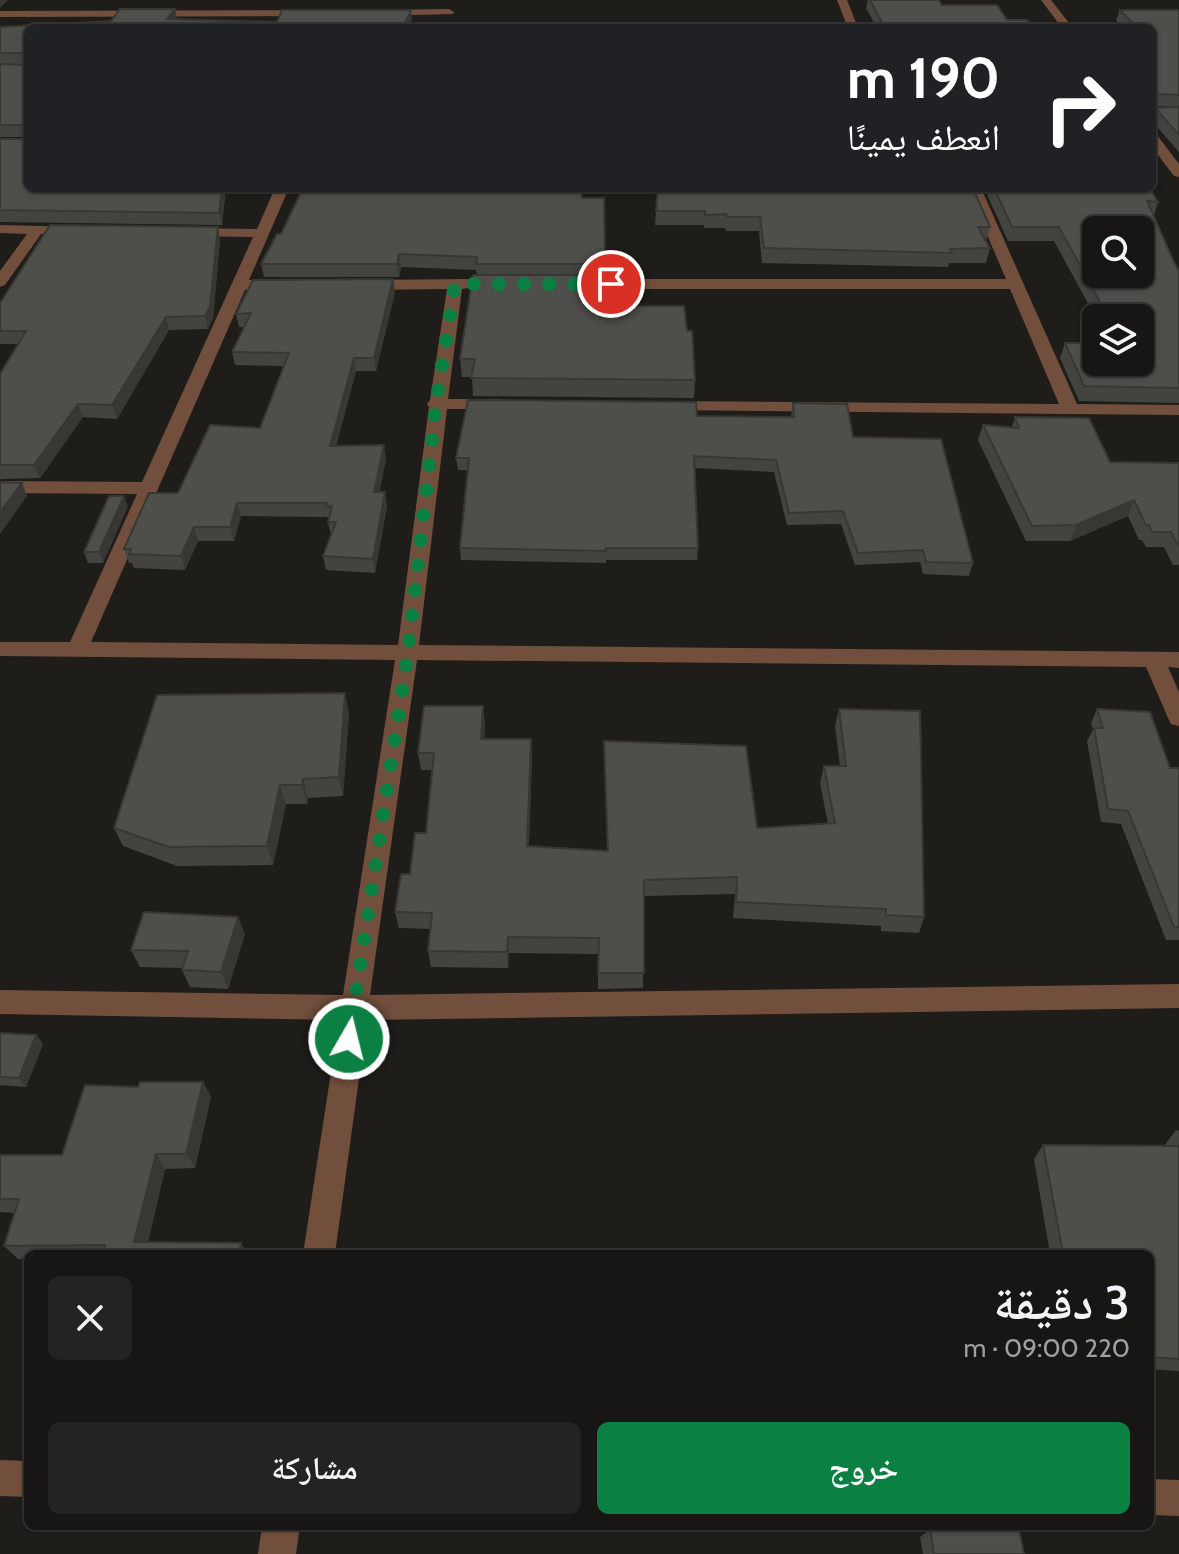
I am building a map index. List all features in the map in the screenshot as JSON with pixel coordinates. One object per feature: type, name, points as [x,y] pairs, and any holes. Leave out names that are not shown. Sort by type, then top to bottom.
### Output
[{"type":"street","points":[[448,24],[454,0]]},
{"type":"street","points":[[842,0],[851,24]]},
{"type":"street","points":[[1046,0],[1065,24]]},
{"type":"street","points":[[371,13],[449,12]]},
{"type":"street","points":[[272,24],[277,13]]},
{"type":"street","points":[[0,14],[324,13]]},
{"type":"street","points":[[1156,145],[1179,173]]},
{"type":"street","points":[[77,650],[280,192]]},
{"type":"street","points":[[976,192],[1070,408]]},
{"type":"street","points":[[0,229],[101,231]]},
{"type":"street","points":[[0,282],[37,230]]},
{"type":"street","points":[[165,232],[261,233]]},
{"type":"street","points":[[320,1250],[408,652],[436,404],[455,284]]},
{"type":"street","points":[[346,285],[486,284]]},
{"type":"street","points":[[564,284],[1017,284]]},
{"type":"street","points":[[237,285],[299,285]]},
{"type":"street","points":[[436,404],[516,404]]},
{"type":"street","points":[[642,405],[1179,410]]},
{"type":"street","points":[[0,487],[150,488]]},
{"type":"street","points":[[0,649],[1179,660]]},
{"type":"street","points":[[1154,660],[1179,718]]},
{"type":"street","points":[[0,1002],[353,1008],[1179,996]]},
{"type":"street","points":[[0,1478],[24,1479]]},
{"type":"street","points":[[1154,1497],[1179,1498]]},
{"type":"street","points":[[277,1554],[280,1530]]},
{"type":"building","points":[[870,0],[939,0],[942,5],[997,5],[1007,20],[1027,20],[1030,24],[883,24]]},
{"type":"building","points":[[120,9],[175,9],[167,19],[277,22],[282,10],[411,10],[405,24],[56,24],[111,21]]},
{"type":"building","points":[[1120,10],[1179,10],[1179,95],[1156,94],[1156,24],[1133,24]]},
{"type":"building","points":[[24,26],[24,53],[0,53],[0,27]]},
{"type":"building","points":[[0,64],[24,65],[24,125],[0,125]]},
{"type":"building","points":[[1179,107],[1179,135],[1156,109]]},
{"type":"building","points":[[0,139],[24,139],[24,192],[222,192],[219,213],[0,210]]},
{"type":"building","points":[[301,192],[581,192],[582,198],[604,198],[605,264],[476,264],[477,257],[399,254],[397,264],[261,264],[277,234],[281,234]]},
{"type":"building","points":[[658,192],[975,192],[990,227],[978,227],[990,248],[950,249],[952,253],[764,248],[760,217],[705,215],[705,211],[656,211]]},
{"type":"building","points":[[996,192],[1152,192],[1158,202],[1147,201],[1154,216],[1082,216],[1082,269],[1059,227],[1012,227]]},
{"type":"building","points":[[1154,217],[1179,271],[1179,388],[1084,386],[1065,343],[1082,343],[1082,376],[1154,376],[1154,304],[1101,304],[1093,288],[1154,288]]},
{"type":"building","points":[[50,225],[218,227],[210,306],[205,316],[166,317],[112,405],[78,404],[34,465],[0,465],[0,374],[26,331],[0,331],[0,303]]},
{"type":"building","points":[[473,275],[605,275],[605,295],[629,295],[631,306],[684,306],[687,331],[692,331],[695,380],[471,378],[475,359],[460,359]]},
{"type":"building","points":[[393,279],[374,358],[354,358],[330,446],[384,445],[374,492],[385,492],[373,559],[323,556],[336,522],[328,522],[332,506],[326,507],[327,503],[237,503],[230,527],[194,527],[181,556],[129,554],[131,549],[124,549],[149,493],[178,493],[210,425],[260,428],[289,353],[232,352],[251,313],[236,314],[253,280]]},
{"type":"building","points":[[468,400],[696,402],[697,416],[794,417],[793,403],[847,404],[853,437],[941,439],[973,563],[926,562],[923,550],[858,553],[843,511],[789,513],[776,460],[694,456],[698,548],[606,548],[606,551],[460,548],[469,458],[456,458]]},
{"type":"building","points":[[1015,417],[1089,418],[1110,462],[1179,463],[1179,547],[1171,532],[1152,532],[1134,500],[1076,525],[1032,526],[983,425],[1019,428]]},
{"type":"building","points":[[0,482],[22,483],[0,512]]},
{"type":"building","points":[[109,496],[124,496],[99,552],[84,552]]},
{"type":"building","points":[[345,693],[339,777],[303,779],[302,785],[280,785],[267,846],[169,847],[114,828],[157,695]]},
{"type":"building","points":[[424,706],[483,706],[481,739],[531,739],[527,846],[608,851],[604,741],[746,746],[757,828],[835,823],[824,766],[846,766],[839,709],[920,711],[924,917],[886,915],[886,909],[736,902],[737,877],[644,880],[644,973],[598,973],[599,938],[508,937],[507,952],[428,951],[432,913],[395,912],[401,874],[410,874],[415,833],[426,833],[434,753],[418,753]]},
{"type":"building","points":[[1097,709],[1150,712],[1170,768],[1179,768],[1179,927],[1174,927],[1128,811],[1108,809],[1094,728],[1103,728]]},
{"type":"building","points":[[144,912],[238,917],[221,972],[182,970],[188,951],[131,950]]},
{"type":"building","points":[[0,1033],[36,1035],[19,1078],[0,1077]]},
{"type":"building","points":[[140,1082],[203,1082],[186,1154],[156,1154],[134,1242],[241,1243],[240,1250],[104,1250],[105,1245],[4,1246],[19,1199],[0,1199],[0,1155],[62,1155],[85,1085],[138,1087]]},
{"type":"building","points":[[1043,1145],[1179,1146],[1179,1359],[1154,1357],[1154,1250],[1062,1250]]},
{"type":"building","points":[[930,1530],[1019,1530],[1024,1554],[934,1554]]},
{"type":"route","points":[[349,1039],[408,652],[436,404],[455,284],[611,284]]}]
